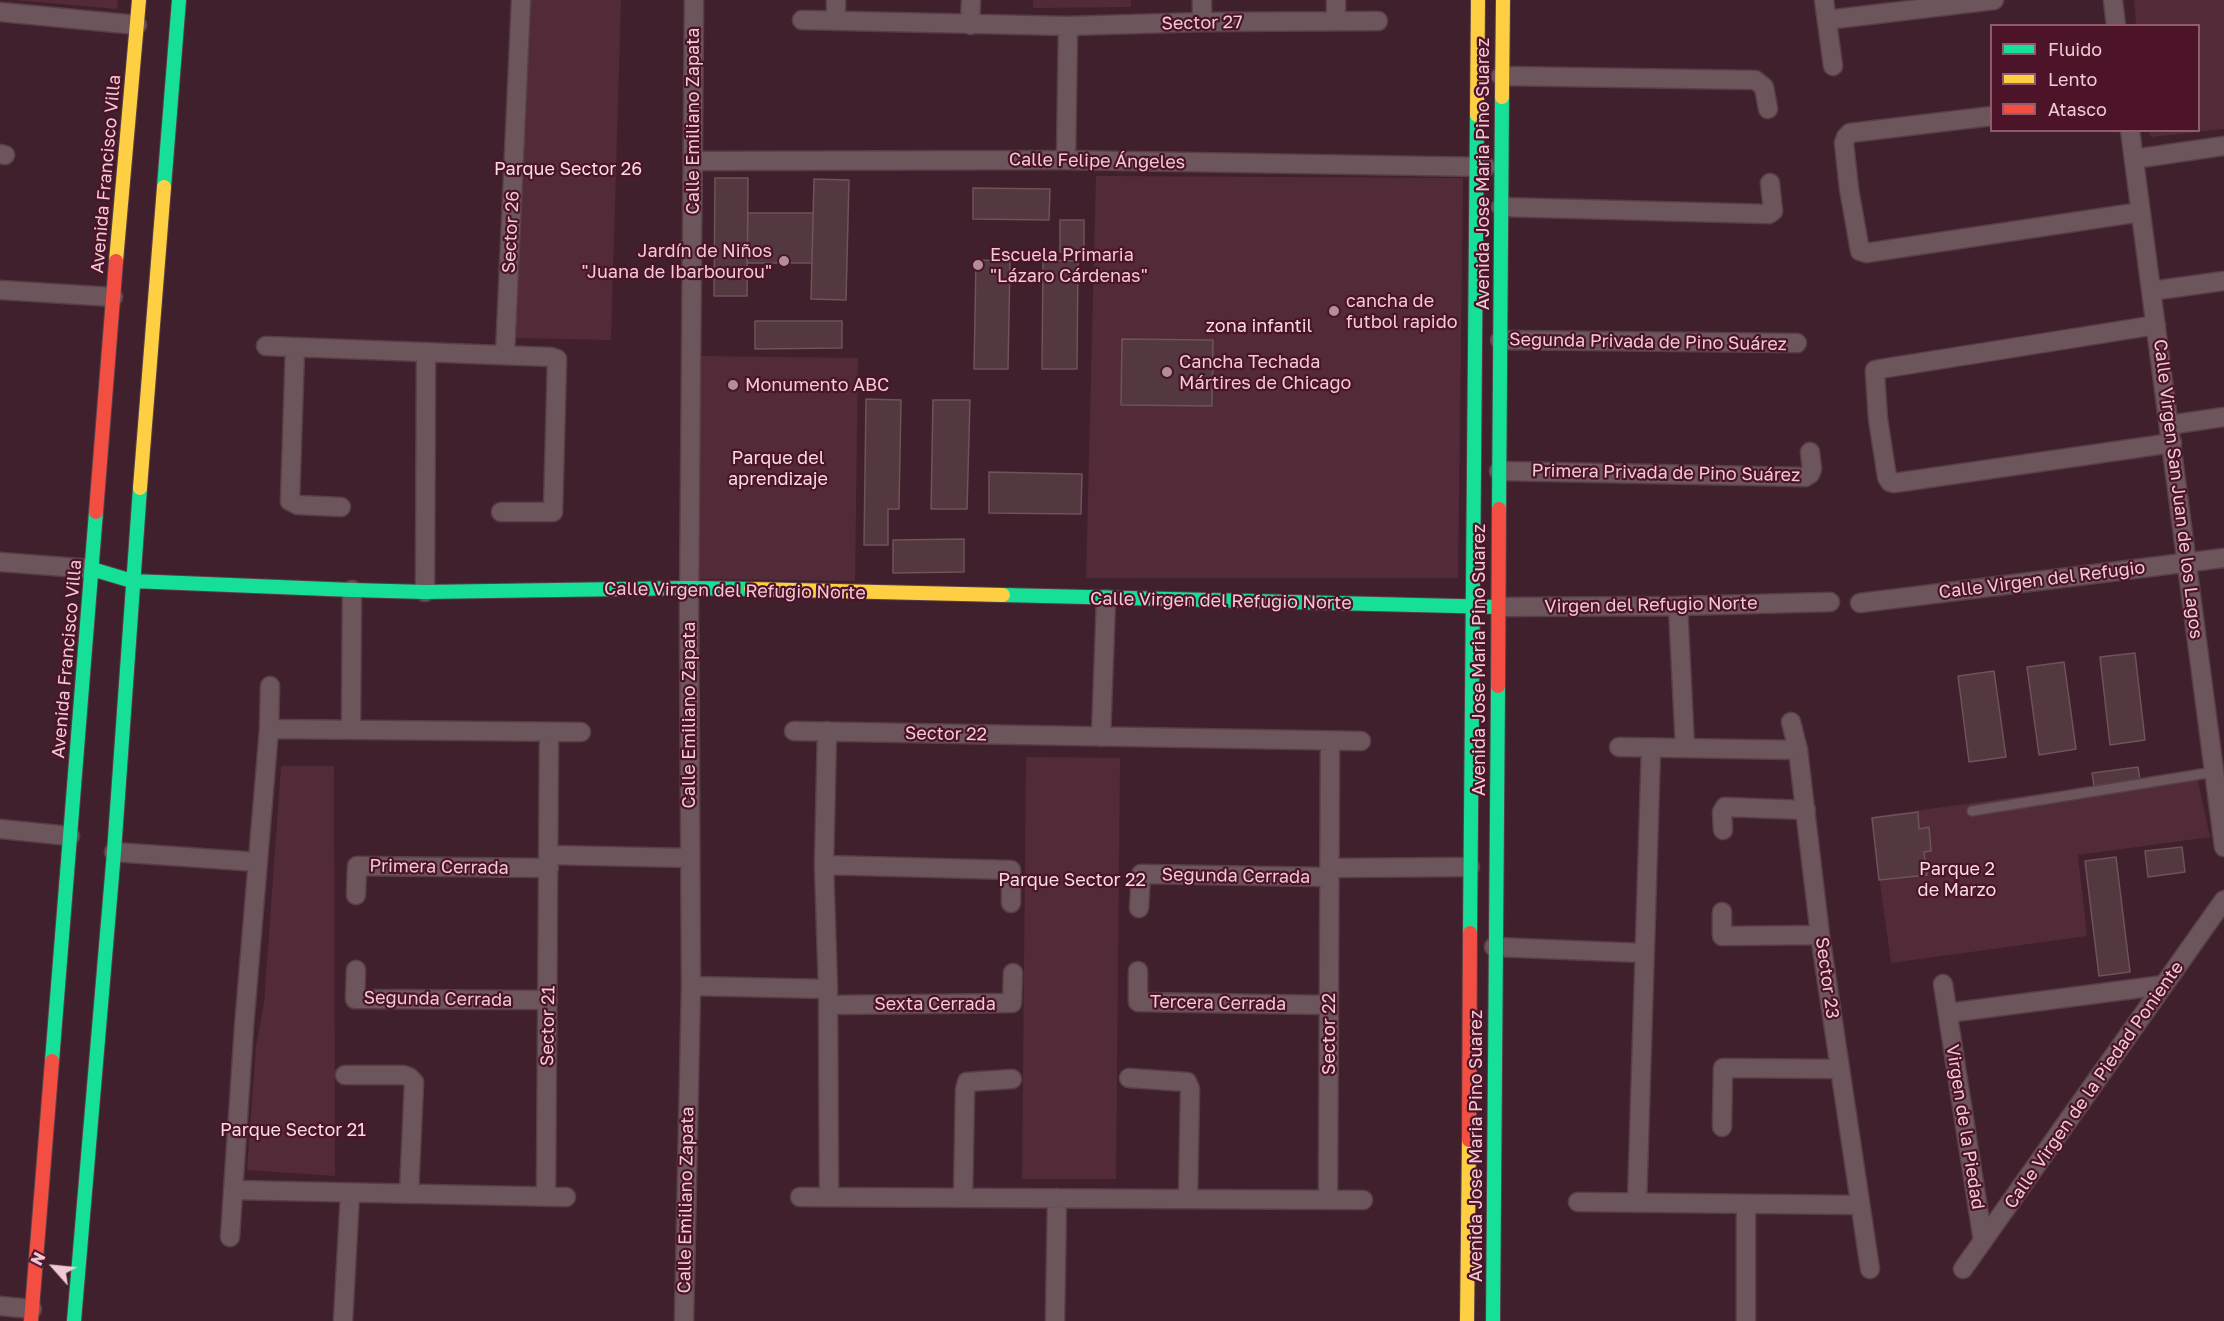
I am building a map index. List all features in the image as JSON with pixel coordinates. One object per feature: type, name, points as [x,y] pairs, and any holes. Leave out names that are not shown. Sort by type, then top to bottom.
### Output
[{"type":"street","name":"Avenida Francisco Villa","points":[[31,1315],[113,297],[140,0]]},
{"type":"street","points":[[74,1321],[114,852],[132,581],[179,0]]},
{"type":"street","name":"Sector 26","points":[[505,355],[521,0]]},
{"type":"street","name":"Calle Emiliano Zapata","points":[[684,1321],[691,986],[689,588],[694,0]]},
{"type":"street","points":[[836,0],[836,20]]},
{"type":"street","points":[[970,25],[971,0]]},
{"type":"street","points":[[1202,0],[1202,22]]},
{"type":"street","points":[[1336,0],[1336,21]]},
{"type":"street","name":"Avenida Jose Maria Pino Suarez","points":[[1467,1321],[1478,0]]},
{"type":"street","name":"Avenida Jose Maria Pino Suarez","points":[[1493,1321],[1494,947],[1503,0]]},
{"type":"street","points":[[1824,0],[1833,66]]},
{"type":"street","points":[[1827,20],[1994,0]]},
{"type":"street","points":[[2113,0],[2116,24]]},
{"type":"street","points":[[0,12],[137,25]]},
{"type":"street","name":"Sector 27","points":[[802,20],[1068,26],[1202,22],[1378,21]]},
{"type":"street","points":[[1066,160],[1068,26]]},
{"type":"street","points":[[1501,76],[1755,80],[1764,87],[1768,109]]},
{"type":"street","points":[[1990,116],[1850,133],[1844,143],[1860,251],[1866,253],[2141,212]]},
{"type":"street","name":"Calle Virgen San Juan de los Lagos","points":[[2130,132],[2224,848]]},
{"type":"street","points":[[2134,159],[2224,146]]},
{"type":"street","name":"Calle Felipe Ángeles","points":[[693,160],[1066,160],[1501,167]]},
{"type":"street","points":[[1501,207],[1769,213],[1773,211],[1770,183]]},
{"type":"street","points":[[2151,291],[2224,281]]},
{"type":"street","points":[[0,290],[113,297]]},
{"type":"street","points":[[2156,325],[1875,370],[1878,419],[1887,477],[1890,482],[1894,483],[2171,434],[2224,417]]},
{"type":"street","name":"Segunda Privada de Pino Suárez","points":[[1500,340],[1797,343]]},
{"type":"street","points":[[266,346],[557,359],[553,512],[501,512]]},
{"type":"street","points":[[295,348],[290,501],[298,505],[341,507]]},
{"type":"street","points":[[425,592],[426,352]]},
{"type":"street","name":"Primera Privada de Pino Suárez","points":[[1499,471],[1805,477],[1812,469],[1810,452]]},
{"type":"street","name":"Calle Virgen del Refugio","points":[[1860,603],[2224,558]]},
{"type":"street","name":"Calle Virgen del Refugio Norte","points":[[0,562],[92,569],[132,581],[352,590],[425,592],[689,588],[1472,607]]},
{"type":"street","points":[[351,729],[352,590]]},
{"type":"street","points":[[1101,737],[1106,598]]},
{"type":"street","name":"Virgen del Refugio Norte","points":[[1472,607],[1678,606],[1830,602]]},
{"type":"street","points":[[1678,606],[1685,748]]},
{"type":"street","points":[[230,1237],[269,729],[270,686]]},
{"type":"street","name":"Sector 23","points":[[1791,722],[1798,750],[1820,935],[1869,1269]]},
{"type":"street","points":[[269,729],[580,732]]},
{"type":"street","name":"Sector 22","points":[[794,731],[1361,741]]},
{"type":"street","points":[[827,731],[824,865],[828,997],[829,1197]]},
{"type":"street","name":"Sector 21","points":[[546,1197],[549,732]]},
{"type":"street","name":"Sector 22","points":[[1328,1199],[1330,741]]},
{"type":"street","points":[[1619,747],[1798,750]]},
{"type":"street","points":[[1637,1203],[1652,748]]},
{"type":"street","points":[[1723,830],[1722,812],[1725,807],[1806,810]]},
{"type":"street","points":[[0,830],[70,836]]},
{"type":"street","points":[[114,852],[258,862]]},
{"type":"street","points":[[549,861],[690,858]]},
{"type":"street","name":"Primera Cerrada","points":[[356,895],[357,866],[549,861]]},
{"type":"street","points":[[824,865],[1011,870],[1011,903]]},
{"type":"street","points":[[1329,872],[1470,867]]},
{"type":"street","name":"Segunda Cerrada","points":[[1139,909],[1141,874],[1329,872]]},
{"type":"street","name":"Calle Virgen de la Piedad Poniente","points":[[1963,1269],[2224,900]]},
{"type":"street","points":[[1722,912],[1722,936],[1820,935]]},
{"type":"street","points":[[1494,947],[1644,953]]},
{"type":"street","name":"Segunda Cerrada","points":[[356,970],[355,999],[548,1000]]},
{"type":"street","name":"Tercera Cerrada","points":[[1138,971],[1138,1002],[1329,1005]]},
{"type":"street","name":"Sexta Cerrada","points":[[828,997],[1012,1004],[1013,973]]},
{"type":"street","name":"Virgen de la Piedad","points":[[1943,984],[1983,1241]]},
{"type":"street","points":[[1948,1013],[2164,985]]},
{"type":"street","points":[[691,986],[828,997]]},
{"type":"street","points":[[1722,1127],[1723,1068],[1840,1069]]},
{"type":"street","points":[[345,1075],[403,1075],[414,1082],[409,1194]]},
{"type":"street","points":[[1129,1078],[1187,1082],[1190,1089],[1188,1199]]},
{"type":"street","points":[[963,1197],[967,1082],[1012,1079]]},
{"type":"street","points":[[233,1190],[566,1197]]},
{"type":"street","points":[[343,1321],[350,1192]]},
{"type":"street","points":[[800,1197],[1363,1200]]},
{"type":"street","points":[[1055,1321],[1057,1198]]},
{"type":"street","points":[[1578,1202],[1860,1205]]},
{"type":"street","points":[[1746,1204],[1746,1321]]},
{"type":"street","points":[[0,1306],[31,1315]]},
{"type":"lane","points":[[1972,811],[2214,772]]},
{"type":"green space","points":[[15,0],[118,0],[117,9]]},
{"type":"green space","name":"Parque Sector 26","points":[[526,0],[621,0],[611,340],[516,338]]},
{"type":"green space","points":[[1033,0],[1131,0],[1131,7],[1033,8]]},
{"type":"green space","points":[[2134,0],[2224,0],[2224,129],[2200,132],[2200,24],[2136,24]]},
{"type":"green space","points":[[2149,132],[2197,132],[2151,137]]},
{"type":"green space","name":"zona infantil","points":[[1096,176],[1463,178],[1458,578],[1086,578]]},
{"type":"green space","name":"Parque del aprendizaje","points":[[701,356],[858,358],[855,581],[698,579]]},
{"type":"green space","name":"Parque Sector 22","points":[[1026,757],[1120,758],[1116,1179],[1022,1179]]},
{"type":"green space","name":"Parque Sector 21","points":[[281,766],[334,766],[335,1176],[247,1170],[256,1046],[264,1004]]},
{"type":"green space","name":"Parque 2 de Marzo","points":[[2196,772],[2210,837],[2078,855],[2087,936],[1891,963],[1871,817]]},
{"type":"building","points":[[715,178],[748,178],[747,296],[714,296]]},
{"type":"building","points":[[814,179],[849,180],[846,300],[811,299]]},
{"type":"building","points":[[973,188],[1050,189],[1049,220],[973,219]]},
{"type":"building","points":[[748,213],[813,213],[812,263],[747,263]]},
{"type":"building","points":[[1060,220],[1084,220],[1084,252],[1060,252]]},
{"type":"building","points":[[976,260],[1010,261],[1008,369],[974,369]]},
{"type":"building","points":[[1043,260],[1078,261],[1077,369],[1042,369]]},
{"type":"building","points":[[755,321],[842,321],[842,348],[755,349]]},
{"type":"building","points":[[1122,339],[1213,340],[1212,406],[1121,405]]},
{"type":"building","points":[[866,399],[901,400],[899,509],[888,509],[888,545],[864,545]]},
{"type":"building","points":[[933,400],[970,400],[967,509],[931,509]]},
{"type":"building","points":[[989,472],[1082,474],[1081,514],[989,513]]},
{"type":"building","points":[[964,539],[964,572],[893,573],[893,540]]},
{"type":"building","points":[[2135,653],[2145,740],[2110,745],[2100,657]]},
{"type":"building","points":[[2064,662],[2076,749],[2039,755],[2027,667]]},
{"type":"building","points":[[1994,671],[2006,757],[1969,762],[1958,676]]},
{"type":"building","points":[[2138,767],[2140,780],[2094,786],[2092,773]]},
{"type":"building","points":[[1918,812],[1919,829],[1929,827],[1931,851],[1924,852],[1927,875],[1879,880],[1872,818]]},
{"type":"building","points":[[2182,847],[2185,872],[2148,877],[2145,851]]},
{"type":"building","points":[[2116,857],[2130,972],[2099,976],[2085,861]]},
{"type":"traffic: fast","points":[[164,187],[179,0]]},
{"type":"traffic: fast","points":[[1499,509],[1502,97]]},
{"type":"traffic: fast","points":[[1470,933],[1477,115]]},
{"type":"traffic: fast","points":[[74,1321],[114,852],[140,488]]},
{"type":"traffic: fast","points":[[52,1061],[96,512]]},
{"type":"traffic: fast","points":[[92,569],[132,581],[352,590],[425,592],[751,589]]},
{"type":"traffic: fast","points":[[1003,595],[1498,607]]},
{"type":"traffic: fast","points":[[1493,1321],[1498,686]]},
{"type":"traffic: slow","points":[[116,261],[139,0]]},
{"type":"traffic: slow","points":[[1477,115],[1478,0]]},
{"type":"traffic: slow","points":[[1502,97],[1503,0]]},
{"type":"traffic: slow","points":[[140,488],[164,187]]},
{"type":"traffic: slow","points":[[751,589],[1003,595]]},
{"type":"traffic: slow","points":[[1467,1321],[1469,1140]]},
{"type":"traffic: jam","points":[[96,512],[116,261]]},
{"type":"traffic: jam","points":[[1498,686],[1499,509]]},
{"type":"traffic: jam","points":[[1469,1140],[1470,933]]},
{"type":"traffic: jam","points":[[31,1321],[52,1061]]},
{"type":"place","name":"Jardín de Niños \"Juana de Ibarbourou\"","points":[[784,261]]},
{"type":"place","name":"Escuela Primaria \"Lázaro Cárdenas\"","points":[[978,265]]},
{"type":"place","name":"cancha de futbol rapido","points":[[1334,311]]},
{"type":"place","name":"Cancha Techada Mártires de Chicago","points":[[1167,372]]},
{"type":"place","name":"Monumento ABC","points":[[733,385]]}]
